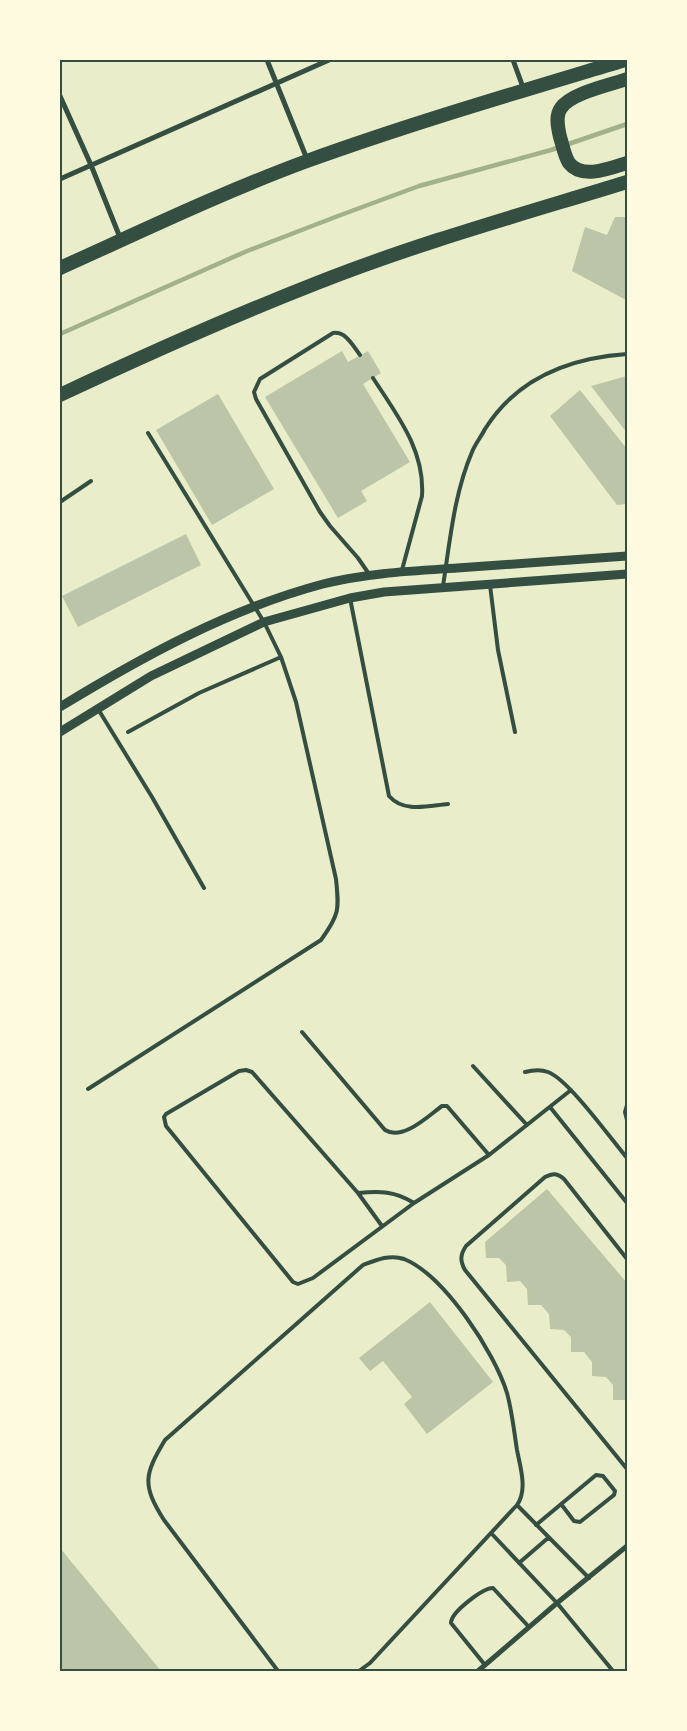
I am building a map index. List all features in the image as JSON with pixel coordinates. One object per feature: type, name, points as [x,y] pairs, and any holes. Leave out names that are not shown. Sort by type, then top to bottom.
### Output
[{"type":"highway","points":[[60,268],[197,206],[308,161],[394,131],[625,60]]},
{"type":"highway","points":[[627,79],[574,97],[560,108],[557,117],[559,134],[569,162],[576,168],[591,172],[627,163]]},
{"type":"highway","points":[[60,394],[181,339],[318,282],[427,244],[627,182]]},
{"type":"street","points":[[267,60],[308,161]]},
{"type":"street","points":[[60,179],[329,60]]},
{"type":"street","points":[[512,60],[524,90]]},
{"type":"street","points":[[60,96],[91,165],[121,241]]},
{"type":"street","points":[[60,707],[103,681],[180,640],[254,606],[324,584],[402,572],[627,556]]},
{"type":"street","points":[[60,732],[152,676],[264,622],[350,598],[384,592],[443,586],[627,574]]},
{"type":"street","points":[[478,1671],[627,1546]]},
{"type":"lane","points":[[360,355],[350,341],[342,334],[333,333],[260,379],[254,392],[256,399],[308,492],[330,526],[358,558],[370,576]]},
{"type":"lane","points":[[443,586],[462,479],[472,450],[498,412],[510,398],[541,376],[576,361],[627,354]]},
{"type":"lane","points":[[373,378],[410,437],[420,465],[422,496],[402,572]]},
{"type":"lane","points":[[88,1089],[321,940],[332,925],[339,906],[336,878],[296,702],[281,657],[264,622],[148,433]]},
{"type":"lane","points":[[60,502],[91,481]]},
{"type":"lane","points":[[490,583],[498,650],[515,732]]},
{"type":"lane","points":[[350,598],[389,796],[403,806],[448,804]]},
{"type":"lane","points":[[128,732],[200,692],[281,657]]},
{"type":"lane","points":[[98,709],[152,797],[204,888]]},
{"type":"lane","points":[[302,1032],[385,1130],[390,1133],[403,1132],[442,1106],[447,1106],[489,1155]]},
{"type":"lane","points":[[473,1066],[527,1125]]},
{"type":"lane","points":[[382,1226],[358,1192],[252,1072],[246,1070],[239,1071],[166,1114],[164,1117],[166,1126],[293,1282],[298,1284],[313,1278],[414,1203],[489,1155],[571,1090]]},
{"type":"lane","points":[[525,1072],[547,1071],[557,1076],[571,1090],[627,1158]]},
{"type":"lane","points":[[627,1105],[624,1112],[627,1120]]},
{"type":"lane","points":[[550,1107],[627,1203]]},
{"type":"lane","points":[[627,1259],[564,1178],[556,1174],[550,1174],[466,1246],[462,1253],[461,1262],[464,1270],[627,1469]]},
{"type":"lane","points":[[358,1192],[393,1193],[402,1195],[414,1203]]},
{"type":"lane","points":[[278,1671],[164,1520],[152,1501],[147,1480],[154,1458],[165,1440],[363,1265],[389,1257],[403,1259],[418,1267],[440,1286],[475,1331],[495,1363],[507,1394],[521,1470],[522,1491],[517,1506],[370,1664],[359,1671]]},
{"type":"lane","points":[[536,1525],[561,1504],[596,1475],[603,1476],[615,1491],[614,1495],[580,1522],[574,1521],[561,1504]]},
{"type":"lane","points":[[517,1506],[589,1578]]},
{"type":"lane","points":[[491,1533],[557,1603],[613,1671]]},
{"type":"lane","points":[[519,1563],[548,1538]]},
{"type":"lane","points":[[485,1665],[451,1623],[453,1615],[458,1610],[485,1589],[493,1588],[529,1627]]},
{"type":"building","points":[[615,217],[627,217],[626,300],[572,271],[585,227],[607,235]]},
{"type":"building","points":[[342,351],[348,362],[368,351],[381,373],[363,384],[410,462],[361,491],[367,501],[338,518],[265,397]]},
{"type":"building","points":[[627,376],[627,433],[591,386]]},
{"type":"building","points":[[580,390],[627,449],[627,504],[617,505],[550,416]]},
{"type":"building","points":[[218,394],[274,489],[212,525],[156,430]]},
{"type":"building","points":[[186,534],[201,565],[78,627],[62,596]]},
{"type":"building","points":[[547,1189],[627,1283],[627,1400],[613,1400],[613,1385],[606,1377],[592,1376],[592,1362],[584,1352],[571,1352],[571,1337],[564,1330],[550,1329],[549,1314],[541,1305],[528,1305],[527,1289],[520,1281],[507,1282],[506,1265],[499,1258],[486,1258],[485,1242]]},
{"type":"building","points":[[430,1302],[493,1382],[427,1434],[404,1404],[412,1397],[383,1361],[370,1371],[359,1358]]},
{"type":"building","points":[[60,1548],[161,1671],[60,1671]]},
{"type":"waterway","points":[[60,334],[247,251],[338,216],[419,186],[551,150],[627,124]]}]
